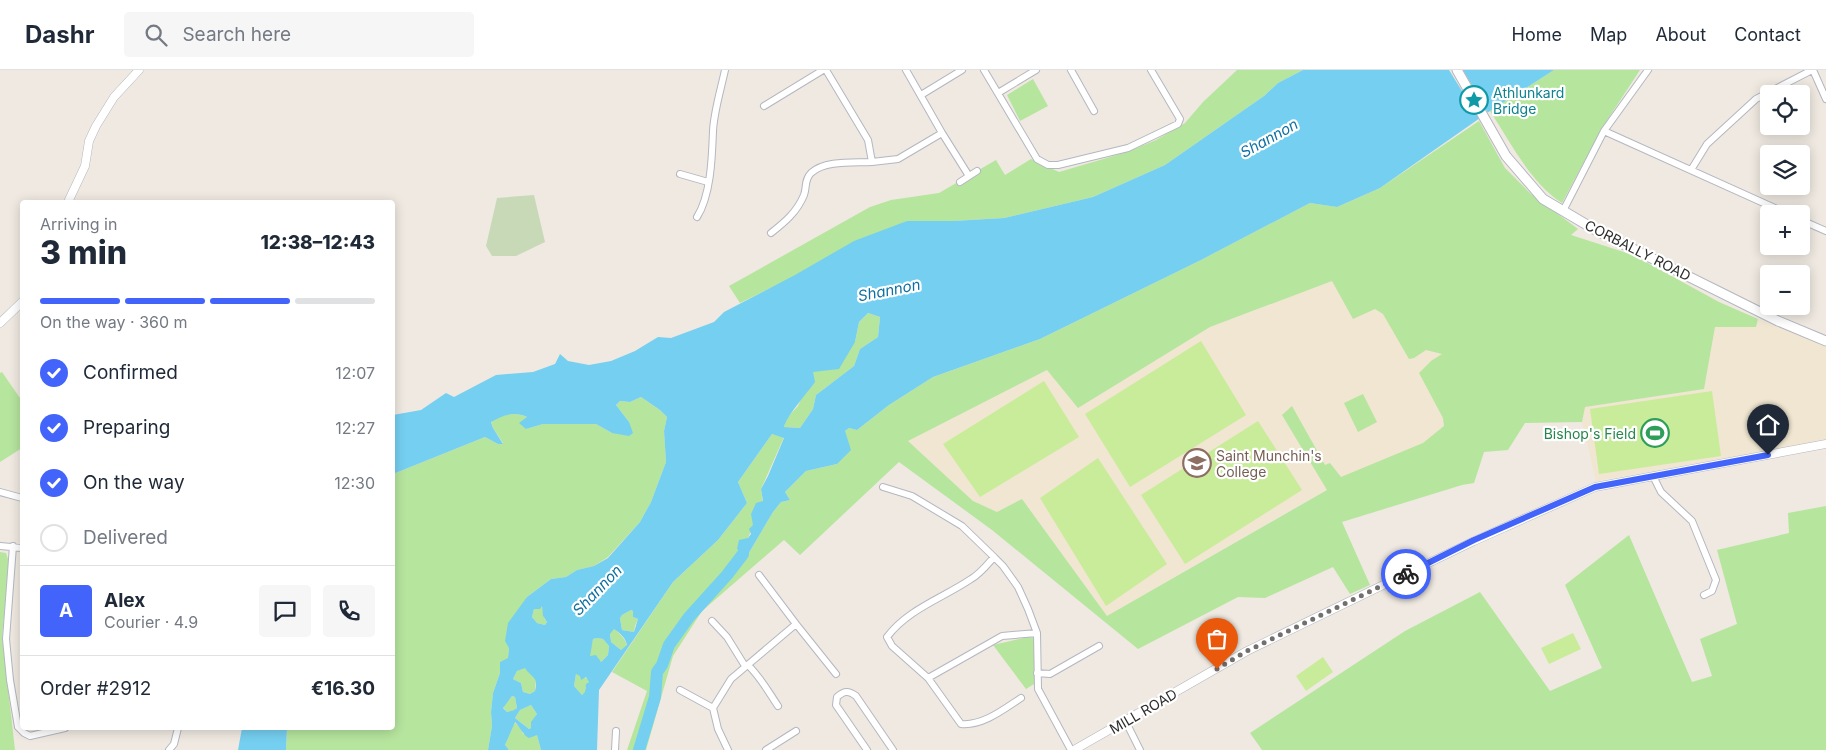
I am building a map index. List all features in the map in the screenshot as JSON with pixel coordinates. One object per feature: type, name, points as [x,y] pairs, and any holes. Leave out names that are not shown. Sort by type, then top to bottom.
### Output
[{"type":"main road","name":"CORBALLY ROAD","points":[[1457,70],[1506,156],[1516,170],[1543,199],[1599,232],[1778,321],[1826,341]]},
{"type":"street","points":[[69,200],[85,166],[89,141],[96,126],[114,97],[139,70]]},
{"type":"street","points":[[697,217],[703,208],[708,182],[714,143],[713,130],[725,70]]},
{"type":"street","points":[[764,106],[824,70],[868,140],[872,162]]},
{"type":"street","points":[[906,70],[969,176]]},
{"type":"street","points":[[921,95],[962,70]]},
{"type":"street","points":[[984,70],[1037,159],[1048,165],[1058,165],[1128,148],[1178,124],[1180,119],[1151,70]]},
{"type":"street","points":[[998,93],[1036,70]]},
{"type":"street","points":[[1071,70],[1094,112]]},
{"type":"street","points":[[1563,210],[1604,131],[1648,70]]},
{"type":"street","points":[[1691,170],[1707,144],[1756,99],[1812,70],[1826,99]]},
{"type":"street","points":[[1604,131],[1768,205]]},
{"type":"street","points":[[771,233],[792,217],[805,194],[806,180],[813,171],[839,164],[898,159],[942,133]]},
{"type":"street","points":[[960,182],[978,171]]},
{"type":"street","points":[[680,174],[708,182]]},
{"type":"street","points":[[1810,224],[1826,231]]},
{"type":"street","points":[[0,323],[20,304]]},
{"type":"street","name":"MILL ROAD","points":[[1073,750],[1126,722],[1247,651],[1474,540],[1595,487],[1826,444]]},
{"type":"street","points":[[1653,476],[1661,492],[1692,521],[1716,580],[1712,591],[1704,595]]},
{"type":"street","points":[[883,488],[912,496],[962,526],[994,557],[1018,587],[1037,633],[1038,689],[1073,750]]},
{"type":"street","points":[[0,492],[20,497]]},
{"type":"street","points":[[0,546],[20,548]]},
{"type":"street","points":[[13,546],[6,639],[10,680],[18,728],[24,734],[30,736],[57,730]]},
{"type":"street","points":[[994,557],[973,578],[896,624],[887,637],[892,646],[928,678],[961,724],[969,725],[994,715],[1021,698]]},
{"type":"street","points":[[760,575],[836,674]]},
{"type":"street","points":[[712,621],[746,665],[762,680],[778,706]]},
{"type":"street","points":[[725,748],[713,708],[731,679],[796,624]]},
{"type":"street","points":[[928,678],[1002,636],[1037,633]]},
{"type":"street","points":[[1037,673],[1050,674],[1099,646]]},
{"type":"street","points":[[680,690],[713,708]]},
{"type":"street","points":[[867,750],[836,705],[837,697],[843,692],[850,692],[856,696],[893,750]]},
{"type":"street","points":[[1126,722],[1140,750]]},
{"type":"street","points":[[169,750],[174,744],[178,730]]},
{"type":"street","points":[[615,750],[616,731]]},
{"type":"street","points":[[766,750],[796,731]]},
{"type":"shaded area","name":"Saint Munchin's College","points":[[1366,268],[1468,350],[1462,485],[1326,490],[1107,616],[1022,499],[997,512],[973,501],[908,441],[1047,370],[1078,407],[1210,327]]},
{"type":"shaded area","points":[[1758,319],[1826,346],[1826,440],[1596,481],[1582,422],[1585,407],[1704,389],[1715,327],[1756,327]]},
{"type":"green space","points":[[1237,70],[1303,70],[1278,83],[1264,96],[1165,165],[1093,197],[1004,218],[907,221],[740,303],[729,286],[870,207],[891,200],[939,193],[996,160],[1005,175],[1031,159],[1059,172],[1127,152],[1156,140],[1185,123],[1203,102]]},
{"type":"green space","points":[[1554,70],[1640,70],[1602,128],[1562,203],[1540,184],[1531,173],[1490,111]]},
{"type":"green space","points":[[1033,79],[1048,106],[1020,121],[1007,95]]},
{"type":"green space","points":[[1479,121],[1505,168],[1531,194],[1578,229],[1571,235],[1633,255],[1719,302],[1758,319],[1756,327],[1715,327],[1704,389],[1585,407],[1582,422],[1525,423],[1508,450],[1484,452],[1474,483],[1342,522],[1370,585],[1350,594],[1333,567],[1265,598],[1238,597],[1138,649],[992,530],[899,462],[800,555],[784,540],[702,611],[673,656],[646,750],[627,750],[647,691],[612,672],[673,582],[718,540],[747,503],[738,482],[772,434],[784,437],[761,489],[763,502],[748,538],[747,556],[773,512],[781,502],[790,500],[785,492],[806,471],[837,464],[845,431],[849,428],[857,430],[889,405],[933,377],[1040,339],[1201,260],[1310,203],[1337,207],[1380,188]],"holes":[[[1332,281],[1353,319],[1375,309],[1383,314],[1409,359],[1426,350],[1442,354],[1431,361],[1419,373],[1443,418],[1444,426],[1423,443],[1341,477],[1330,463],[1325,465],[1292,406],[1282,415],[1327,490],[1107,616],[1022,499],[997,512],[973,501],[908,441],[1047,370],[1078,408],[1210,327]]]},
{"type":"green space","points":[[534,195],[545,242],[516,256],[492,256],[486,246],[497,198]]},
{"type":"green space","points":[[868,313],[880,317],[878,337],[860,349],[854,366],[816,395],[813,409],[800,428],[784,427],[785,420],[798,406],[813,372],[855,342],[859,322]]},
{"type":"green space","points":[[1201,341],[1246,415],[1130,487],[1085,414]]},
{"type":"green space","points":[[2,372],[20,398],[20,449],[0,462],[0,373]]},
{"type":"green space","points":[[1044,381],[1079,437],[980,497],[943,444]]},
{"type":"green space","name":"Bishop's Field","points":[[1712,391],[1721,456],[1599,474],[1590,409]]},
{"type":"green space","points":[[1363,394],[1377,422],[1358,432],[1344,403]]},
{"type":"green space","points":[[641,397],[667,417],[664,431],[666,462],[651,502],[640,522],[608,557],[594,566],[577,570],[566,577],[551,579],[527,597],[509,648],[508,659],[500,662],[500,673],[493,693],[492,726],[488,750],[286,750],[287,730],[395,730],[395,473],[485,437],[498,444],[503,443],[493,428],[491,421],[509,414],[527,417],[526,429],[543,424],[596,424],[612,433],[629,422],[616,405],[620,401],[630,402]]},
{"type":"green space","points":[[1258,421],[1302,490],[1185,564],[1141,495]]},
{"type":"green space","points":[[1098,458],[1167,564],[1106,606],[1040,498]]},
{"type":"green space","points":[[1826,506],[1826,750],[1262,750],[1250,733],[1405,631],[1480,592],[1550,691],[1602,668],[1565,585],[1629,535],[1692,682],[1712,676],[1700,639],[1737,624],[1717,550],[1789,533],[1788,513]]},
{"type":"green space","points":[[0,552],[6,553],[9,562],[2,637],[15,750],[0,750]]},
{"type":"green space","points":[[542,606],[544,618],[547,622],[545,625],[537,623],[532,617],[534,609]]},
{"type":"green space","points":[[631,610],[633,611],[633,617],[638,619],[634,632],[622,630],[620,618]]},
{"type":"green space","points":[[614,628],[624,638],[627,646],[621,650],[611,642],[610,633]]},
{"type":"green space","points":[[1573,633],[1581,649],[1549,664],[1541,648]]},
{"type":"green space","points":[[1028,637],[1033,638],[1035,646],[1034,684],[1026,689],[993,645]]},
{"type":"green space","points":[[593,639],[603,639],[609,646],[608,655],[601,662],[592,656],[590,657],[589,653]]},
{"type":"green space","points":[[1323,657],[1333,672],[1306,691],[1296,676]]},
{"type":"green space","points":[[525,667],[536,679],[535,691],[530,694],[523,692],[521,683],[513,679],[517,671]]},
{"type":"green space","points":[[576,674],[588,679],[589,682],[585,688],[586,692],[582,695],[574,686]]},
{"type":"green space","points":[[512,696],[515,697],[517,708],[507,712],[503,707]]},
{"type":"green space","points":[[531,705],[537,714],[529,729],[515,718],[520,710]]},
{"type":"green space","points":[[514,722],[521,728],[523,734],[537,735],[541,750],[509,750],[505,745]]},
{"type":"water","name":"Shannon","points":[[1303,70],[1554,70],[1490,111],[1380,188],[1337,207],[1310,203],[1201,260],[1040,339],[933,377],[889,405],[857,430],[849,428],[845,431],[851,450],[837,464],[806,471],[785,492],[790,500],[781,502],[773,512],[747,556],[737,549],[739,540],[748,538],[751,534],[749,529],[753,525],[751,514],[756,503],[763,501],[761,489],[784,438],[772,434],[738,482],[747,503],[718,540],[673,582],[599,690],[597,750],[541,750],[537,735],[529,738],[515,722],[505,745],[509,750],[488,750],[492,726],[493,693],[500,673],[500,662],[508,658],[509,648],[505,641],[508,623],[527,597],[551,579],[566,577],[577,570],[594,566],[608,558],[640,522],[651,502],[666,462],[664,431],[667,417],[641,397],[630,402],[620,401],[616,405],[629,422],[633,433],[629,436],[612,433],[596,424],[543,424],[526,429],[519,423],[527,417],[518,414],[509,415],[491,422],[503,444],[498,444],[485,437],[395,473],[395,415],[421,410],[446,393],[454,397],[496,375],[533,372],[555,364],[560,354],[568,361],[589,365],[611,361],[635,351],[658,337],[671,338],[714,322],[724,312],[795,275],[854,241],[907,221],[1004,218],[1093,197],[1165,165],[1264,96],[1278,83]],"holes":[[[868,313],[880,317],[878,337],[860,349],[854,366],[816,395],[813,409],[800,428],[784,427],[793,411],[815,382],[813,372],[839,369],[855,342],[859,322]],[[542,606],[543,616],[547,622],[545,625],[537,623],[532,617],[534,609],[540,609]],[[631,610],[633,611],[633,617],[638,619],[634,632],[622,630],[620,618]],[[614,629],[622,636],[627,645],[621,650],[611,642],[610,634]],[[593,639],[603,639],[609,646],[608,655],[601,662],[596,655],[590,656]],[[525,668],[536,682],[535,691],[530,694],[523,692],[521,683],[513,679],[517,671]],[[576,674],[580,676],[581,680],[586,677],[589,682],[586,684],[585,692],[582,695],[574,686]],[[512,696],[515,697],[517,708],[507,712],[503,708]],[[531,705],[537,714],[531,722],[531,728],[529,729],[515,718],[520,710]]]},
{"type":"water","points":[[242,730],[287,730],[286,750],[238,750]]},
{"type":"pier","name":"Athlunkard Bridge","points":[[1449,70],[1463,70],[1488,113],[1480,120]]},
{"type":"waterway","points":[[639,750],[655,697],[657,672],[662,665],[669,645],[689,617],[727,575],[743,554]]},
{"type":"way so far","points":[[1217,669],[1247,651],[1406,574]]},
{"type":"place","name":"Athlunkard Bridge","points":[[1474,100]]},
{"type":"place","name":"Bishop's Field","points":[[1655,433]]},
{"type":"place","name":"Saint Munchin's College","points":[[1197,463]]},
{"type":"route","points":[[1406,574],[1474,540],[1595,487],[1768,455]]}]
